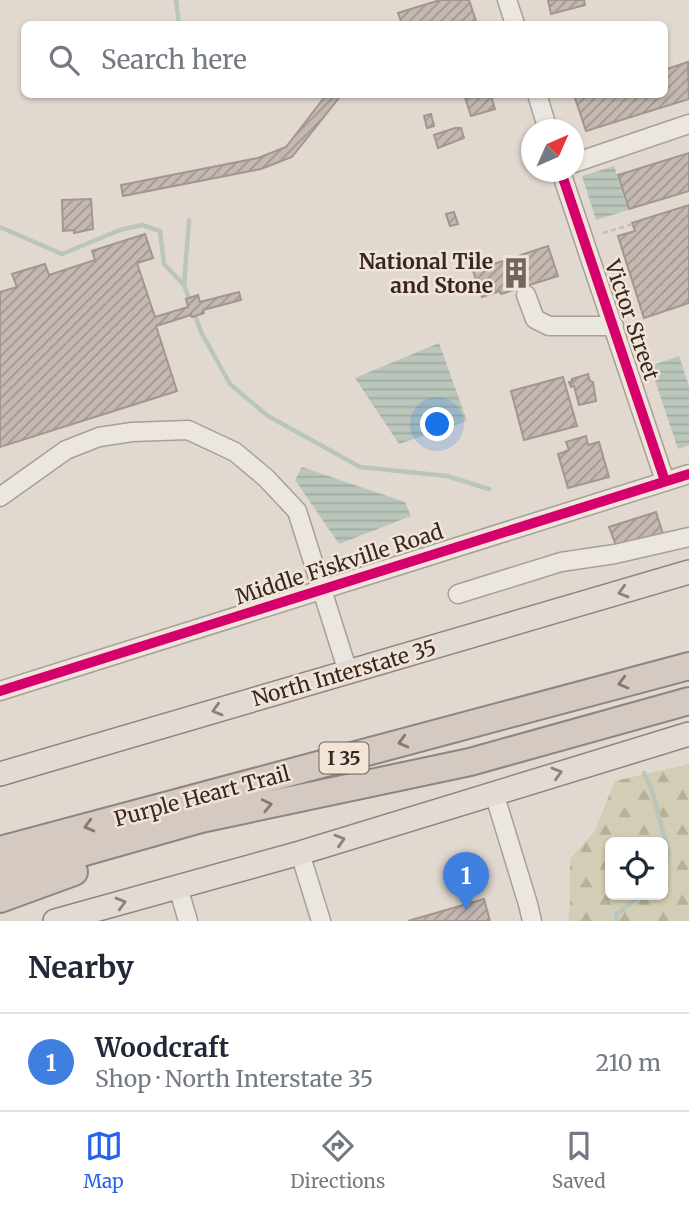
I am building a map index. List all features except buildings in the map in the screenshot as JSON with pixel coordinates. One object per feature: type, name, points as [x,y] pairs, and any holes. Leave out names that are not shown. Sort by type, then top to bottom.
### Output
[{"type":"highway","name":"Purple Heart Trail","points":[[0,850],[689,666]]},
{"type":"highway","name":"Purple Heart Trail","points":[[0,876],[201,819],[470,762],[689,701]]},
{"type":"highway","points":[[0,899],[100,863],[201,819]]},
{"type":"main road","name":"North Interstate 35","points":[[0,774],[689,572]]},
{"type":"main road","points":[[55,921],[300,853],[689,734]]},
{"type":"street","points":[[507,0],[514,21]]},
{"type":"street","points":[[538,98],[545,119]]},
{"type":"street","points":[[584,159],[689,124]]},
{"type":"street","name":"Victor Street","points":[[564,182],[665,481]]},
{"type":"street","points":[[526,295],[535,319],[549,326],[614,326]]},
{"type":"street","points":[[0,497],[66,450],[99,436],[188,430],[235,452],[266,478],[297,511],[348,672]]},
{"type":"street","name":"Middle Fiskville Road","points":[[0,691],[689,474]]},
{"type":"street","points":[[458,594],[561,562],[615,554],[689,537]]},
{"type":"street","points":[[494,793],[532,921]]},
{"type":"street","points":[[300,853],[321,921]]},
{"type":"street","points":[[178,887],[187,921]]},
{"type":"path","points":[[603,233],[633,224]]},
{"type":"green space","points":[[689,764],[689,921],[568,921],[570,859],[594,832],[615,781]]},
{"type":"shaded area","points":[[614,166],[628,210],[596,220],[584,175]]},
{"type":"shaded area","points":[[439,343],[467,421],[399,444],[355,378]]},
{"type":"shaded area","points":[[679,356],[689,386],[689,445],[678,449],[650,366]]},
{"type":"shaded area","points":[[302,467],[405,502],[411,516],[339,544],[295,480]]},
{"type":"waterway","points":[[176,0],[179,21]]},
{"type":"waterway","points":[[189,220],[184,285],[190,301]]},
{"type":"waterway","points":[[0,227],[62,254],[120,230],[142,225],[160,231],[164,264],[184,285]]},
{"type":"waterway","points":[[194,312],[201,332],[230,384],[268,416],[360,467],[447,476],[489,489]]},
{"type":"waterway","points":[[644,773],[651,787],[664,837]]},
{"type":"waterway","points":[[668,850],[668,857]]},
{"type":"waterway","points":[[617,921],[616,915],[635,900]]},
{"type":"cycle path","points":[[564,182],[665,481]]},
{"type":"cycle path","points":[[0,691],[689,474]]},
{"type":"place","name":"National Tile and Stone","points":[[516,273]]},
{"type":"place","name":"Woodcraft","points":[[466,910]]}]
